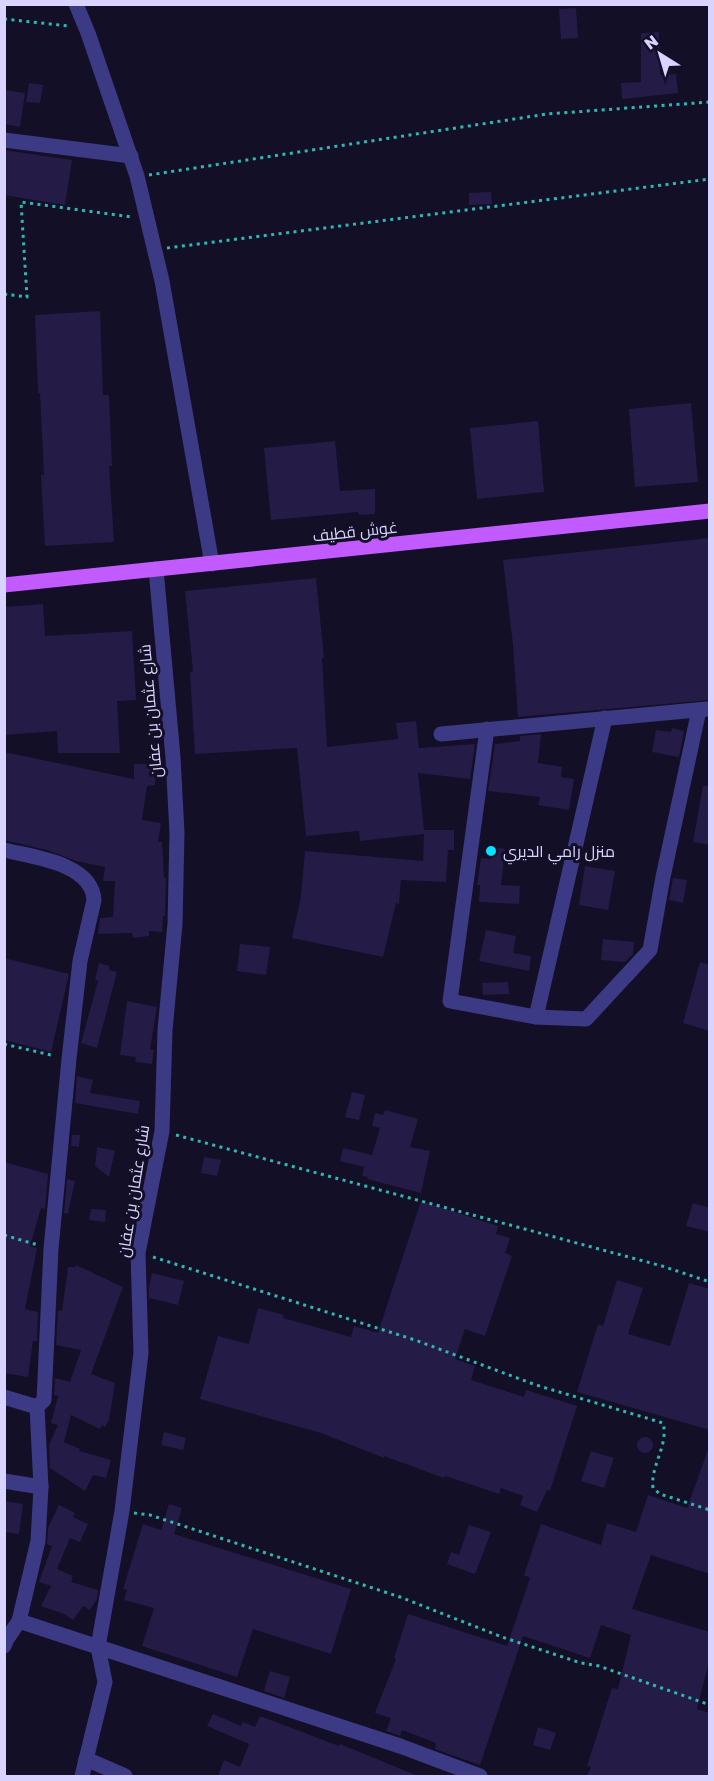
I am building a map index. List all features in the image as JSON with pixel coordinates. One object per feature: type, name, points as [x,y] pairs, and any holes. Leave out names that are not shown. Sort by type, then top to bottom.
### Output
[{"type":"main road","name":"غوش قطيف","points":[[4,585],[710,511]]},
{"type":"street","points":[[76,4],[137,176],[162,281],[212,564]]},
{"type":"street","points":[[4,140],[131,156]]},
{"type":"street","name":"شارع عثمان بن عفان","points":[[82,1776],[105,1682],[98,1647],[122,1511],[141,1353],[138,1253],[162,1131],[165,1030],[175,924],[177,833],[156,569]]},
{"type":"street","points":[[441,734],[487,729],[704,709],[663,877],[650,950],[586,1019],[536,1017],[450,1001],[487,729]]},
{"type":"street","points":[[536,1017],[605,718]]},
{"type":"street","points":[[4,850],[64,864],[82,876],[94,894],[80,961],[69,1059],[51,1248],[44,1400],[37,1407],[41,1487],[38,1541],[19,1621],[4,1646]]},
{"type":"street","points":[[4,1397],[37,1407]]},
{"type":"street","points":[[4,1481],[41,1487]]},
{"type":"street","points":[[19,1621],[400,1746],[480,1776]]},
{"type":"street","points":[[86,1759],[125,1776]]},
{"type":"path","points":[[4,19],[86,28]]},
{"type":"path","points":[[137,176],[547,114],[710,102]]},
{"type":"path","points":[[154,250],[710,179]]},
{"type":"path","points":[[4,294],[27,297],[21,202],[146,219]]},
{"type":"path","points":[[4,1044],[69,1059]]},
{"type":"path","points":[[162,1131],[651,1263],[710,1282]]},
{"type":"path","points":[[4,1235],[51,1248]]},
{"type":"path","points":[[138,1253],[415,1340],[536,1385],[663,1424],[665,1432],[652,1478],[653,1488],[660,1494],[710,1510]]},
{"type":"path","points":[[122,1511],[150,1515],[379,1590],[502,1637],[581,1663],[599,1666],[710,1705]]},
{"type":"building","points":[[576,8],[578,38],[561,39],[559,9]]},
{"type":"building","points":[[659,32],[660,75],[676,74],[678,93],[622,99],[621,83],[641,82],[641,33]]},
{"type":"building","points":[[29,83],[43,85],[40,103],[26,102]]},
{"type":"building","points":[[4,90],[25,93],[20,127],[4,124]]},
{"type":"building","points":[[4,150],[72,160],[65,205],[4,195]]},
{"type":"building","points":[[491,192],[492,204],[469,205],[469,193]]},
{"type":"building","points":[[100,311],[103,395],[109,395],[112,466],[109,466],[114,542],[45,546],[41,475],[44,475],[35,315]]},
{"type":"building","points":[[691,403],[698,482],[635,487],[629,409]]},
{"type":"building","points":[[538,421],[544,492],[477,499],[470,428]]},
{"type":"building","points":[[335,441],[340,491],[375,489],[375,514],[359,515],[358,512],[271,520],[264,448]]},
{"type":"building","points":[[710,538],[710,700],[518,717],[513,645],[503,560]]},
{"type":"building","points":[[316,578],[324,658],[322,658],[327,747],[398,739],[396,723],[416,721],[419,748],[475,744],[470,779],[418,773],[424,830],[454,830],[454,850],[448,850],[446,882],[401,880],[399,904],[396,903],[383,957],[292,938],[301,896],[305,851],[423,861],[424,834],[360,841],[359,831],[306,836],[297,748],[195,754],[190,673],[193,671],[185,591]]},
{"type":"building","points":[[43,604],[45,636],[132,631],[136,700],[117,701],[120,753],[58,753],[57,731],[4,735],[4,607]]},
{"type":"building","points":[[672,728],[684,731],[679,757],[652,752],[656,730],[671,732]]},
{"type":"building","points":[[541,734],[538,763],[562,767],[561,777],[574,779],[569,810],[538,805],[540,797],[488,791],[495,744],[520,741],[520,736]]},
{"type":"building","points":[[4,752],[134,779],[134,764],[155,764],[155,785],[147,786],[142,820],[161,823],[158,842],[162,842],[164,878],[166,878],[165,916],[163,916],[162,932],[149,931],[149,936],[133,938],[132,933],[98,934],[100,918],[113,917],[115,881],[103,881],[105,867],[4,840]]},
{"type":"building","points":[[703,786],[710,786],[710,845],[693,842]]},
{"type":"building","points":[[493,847],[505,849],[501,885],[520,886],[519,904],[479,902],[480,885],[477,885],[481,858],[491,859]]},
{"type":"building","points":[[585,866],[615,871],[608,910],[579,905]]},
{"type":"building","points":[[673,878],[687,880],[683,903],[669,900]]},
{"type":"building","points":[[486,930],[516,936],[513,953],[531,956],[529,971],[479,961]]},
{"type":"building","points":[[603,939],[634,942],[633,954],[625,962],[601,960]]},
{"type":"building","points":[[240,944],[270,947],[266,975],[237,971]]},
{"type":"building","points":[[4,958],[69,974],[51,1052],[4,1040]]},
{"type":"building","points":[[700,962],[710,965],[710,1031],[683,1023]]},
{"type":"building","points":[[99,963],[117,972],[97,1048],[81,1043],[98,981],[95,980]]},
{"type":"building","points":[[508,982],[509,994],[483,995],[482,983]]},
{"type":"building","points":[[127,1001],[157,1007],[150,1049],[154,1050],[152,1064],[135,1062],[136,1057],[120,1055]]},
{"type":"building","points":[[77,1076],[93,1080],[90,1093],[140,1101],[138,1114],[75,1103]]},
{"type":"building","points":[[352,1092],[365,1095],[359,1120],[345,1117]]},
{"type":"building","points":[[385,1110],[418,1119],[410,1147],[430,1151],[421,1193],[367,1179],[368,1177],[362,1176],[364,1167],[340,1161],[343,1148],[372,1155],[380,1128],[372,1126],[375,1113],[383,1115]]},
{"type":"building","points":[[72,1135],[80,1135],[79,1147],[71,1146]]},
{"type":"building","points":[[97,1147],[115,1151],[109,1177],[95,1166]]},
{"type":"building","points":[[204,1157],[221,1160],[217,1176],[201,1173]]},
{"type":"building","points":[[4,1162],[48,1174],[45,1209],[41,1208],[30,1246],[37,1248],[25,1309],[38,1312],[37,1341],[33,1341],[28,1377],[4,1373]]},
{"type":"building","points":[[67,1179],[75,1181],[68,1214],[64,1213]]},
{"type":"building","points":[[421,1201],[498,1226],[496,1234],[510,1238],[505,1253],[512,1256],[485,1336],[465,1329],[455,1359],[475,1366],[471,1380],[524,1397],[526,1390],[577,1406],[550,1491],[547,1490],[537,1512],[520,1505],[523,1496],[501,1488],[499,1494],[445,1476],[444,1478],[384,1456],[384,1458],[321,1433],[200,1399],[218,1336],[249,1344],[258,1308],[284,1315],[283,1318],[351,1337],[354,1326],[378,1333]]},
{"type":"building","points":[[693,1203],[710,1208],[710,1232],[686,1226]]},
{"type":"building","points":[[91,1209],[106,1210],[105,1222],[89,1220]]},
{"type":"building","points":[[76,1265],[123,1287],[91,1374],[115,1383],[109,1420],[105,1427],[102,1425],[100,1429],[71,1415],[64,1442],[80,1449],[79,1451],[111,1460],[106,1478],[93,1475],[85,1491],[50,1468],[49,1445],[58,1425],[51,1423],[58,1396],[54,1395],[55,1378],[70,1382],[81,1350],[56,1345],[58,1310],[62,1311],[68,1267]]},
{"type":"building","points":[[152,1273],[184,1281],[178,1305],[149,1298]]},
{"type":"building","points":[[617,1280],[643,1288],[628,1334],[670,1346],[689,1283],[710,1289],[710,1430],[577,1392],[598,1324],[603,1326]]},
{"type":"building","points":[[164,1432],[186,1438],[183,1450],[161,1445]]},
{"type":"building","points":[[642,1437],[648,1437],[653,1445],[651,1451],[642,1453],[637,1448],[637,1442]]},
{"type":"building","points":[[708,1450],[710,1450],[710,1574],[651,1555],[632,1609],[710,1632],[710,1658],[697,1709],[710,1713],[708,1776],[587,1776],[591,1767],[587,1766],[612,1688],[618,1689],[631,1635],[601,1625],[590,1658],[523,1636],[480,1765],[435,1749],[436,1743],[402,1730],[400,1736],[386,1731],[391,1718],[375,1713],[396,1659],[394,1658],[408,1614],[507,1646],[530,1578],[524,1575],[541,1524],[601,1545],[607,1523],[636,1532],[648,1495],[687,1508]]},
{"type":"building","points":[[591,1451],[614,1458],[604,1488],[581,1481]]},
{"type":"building","points":[[4,1501],[23,1504],[19,1534],[4,1532]]},
{"type":"building","points":[[169,1504],[182,1508],[174,1534],[351,1589],[331,1654],[253,1629],[237,1677],[142,1646],[154,1608],[124,1600],[127,1590],[123,1589],[143,1524],[161,1530]]},
{"type":"building","points":[[59,1505],[75,1513],[73,1517],[88,1524],[80,1542],[70,1538],[57,1569],[73,1576],[71,1582],[98,1590],[97,1599],[90,1610],[83,1606],[73,1620],[64,1614],[41,1606],[51,1586],[39,1582],[52,1546],[47,1544],[48,1528]]},
{"type":"building","points":[[469,1525],[491,1532],[475,1574],[447,1564],[451,1552],[459,1555]]},
{"type":"building","points":[[270,1671],[290,1677],[284,1698],[264,1691]]},
{"type":"building","points":[[213,1714],[241,1726],[243,1722],[255,1727],[260,1716],[339,1746],[340,1744],[418,1776],[218,1776],[224,1760],[240,1767],[249,1744],[207,1726]]},
{"type":"building","points":[[538,1727],[556,1733],[550,1750],[533,1745]]},
{"type":"place","name":"منزل رامي الديري","points":[[491,851]]}]
